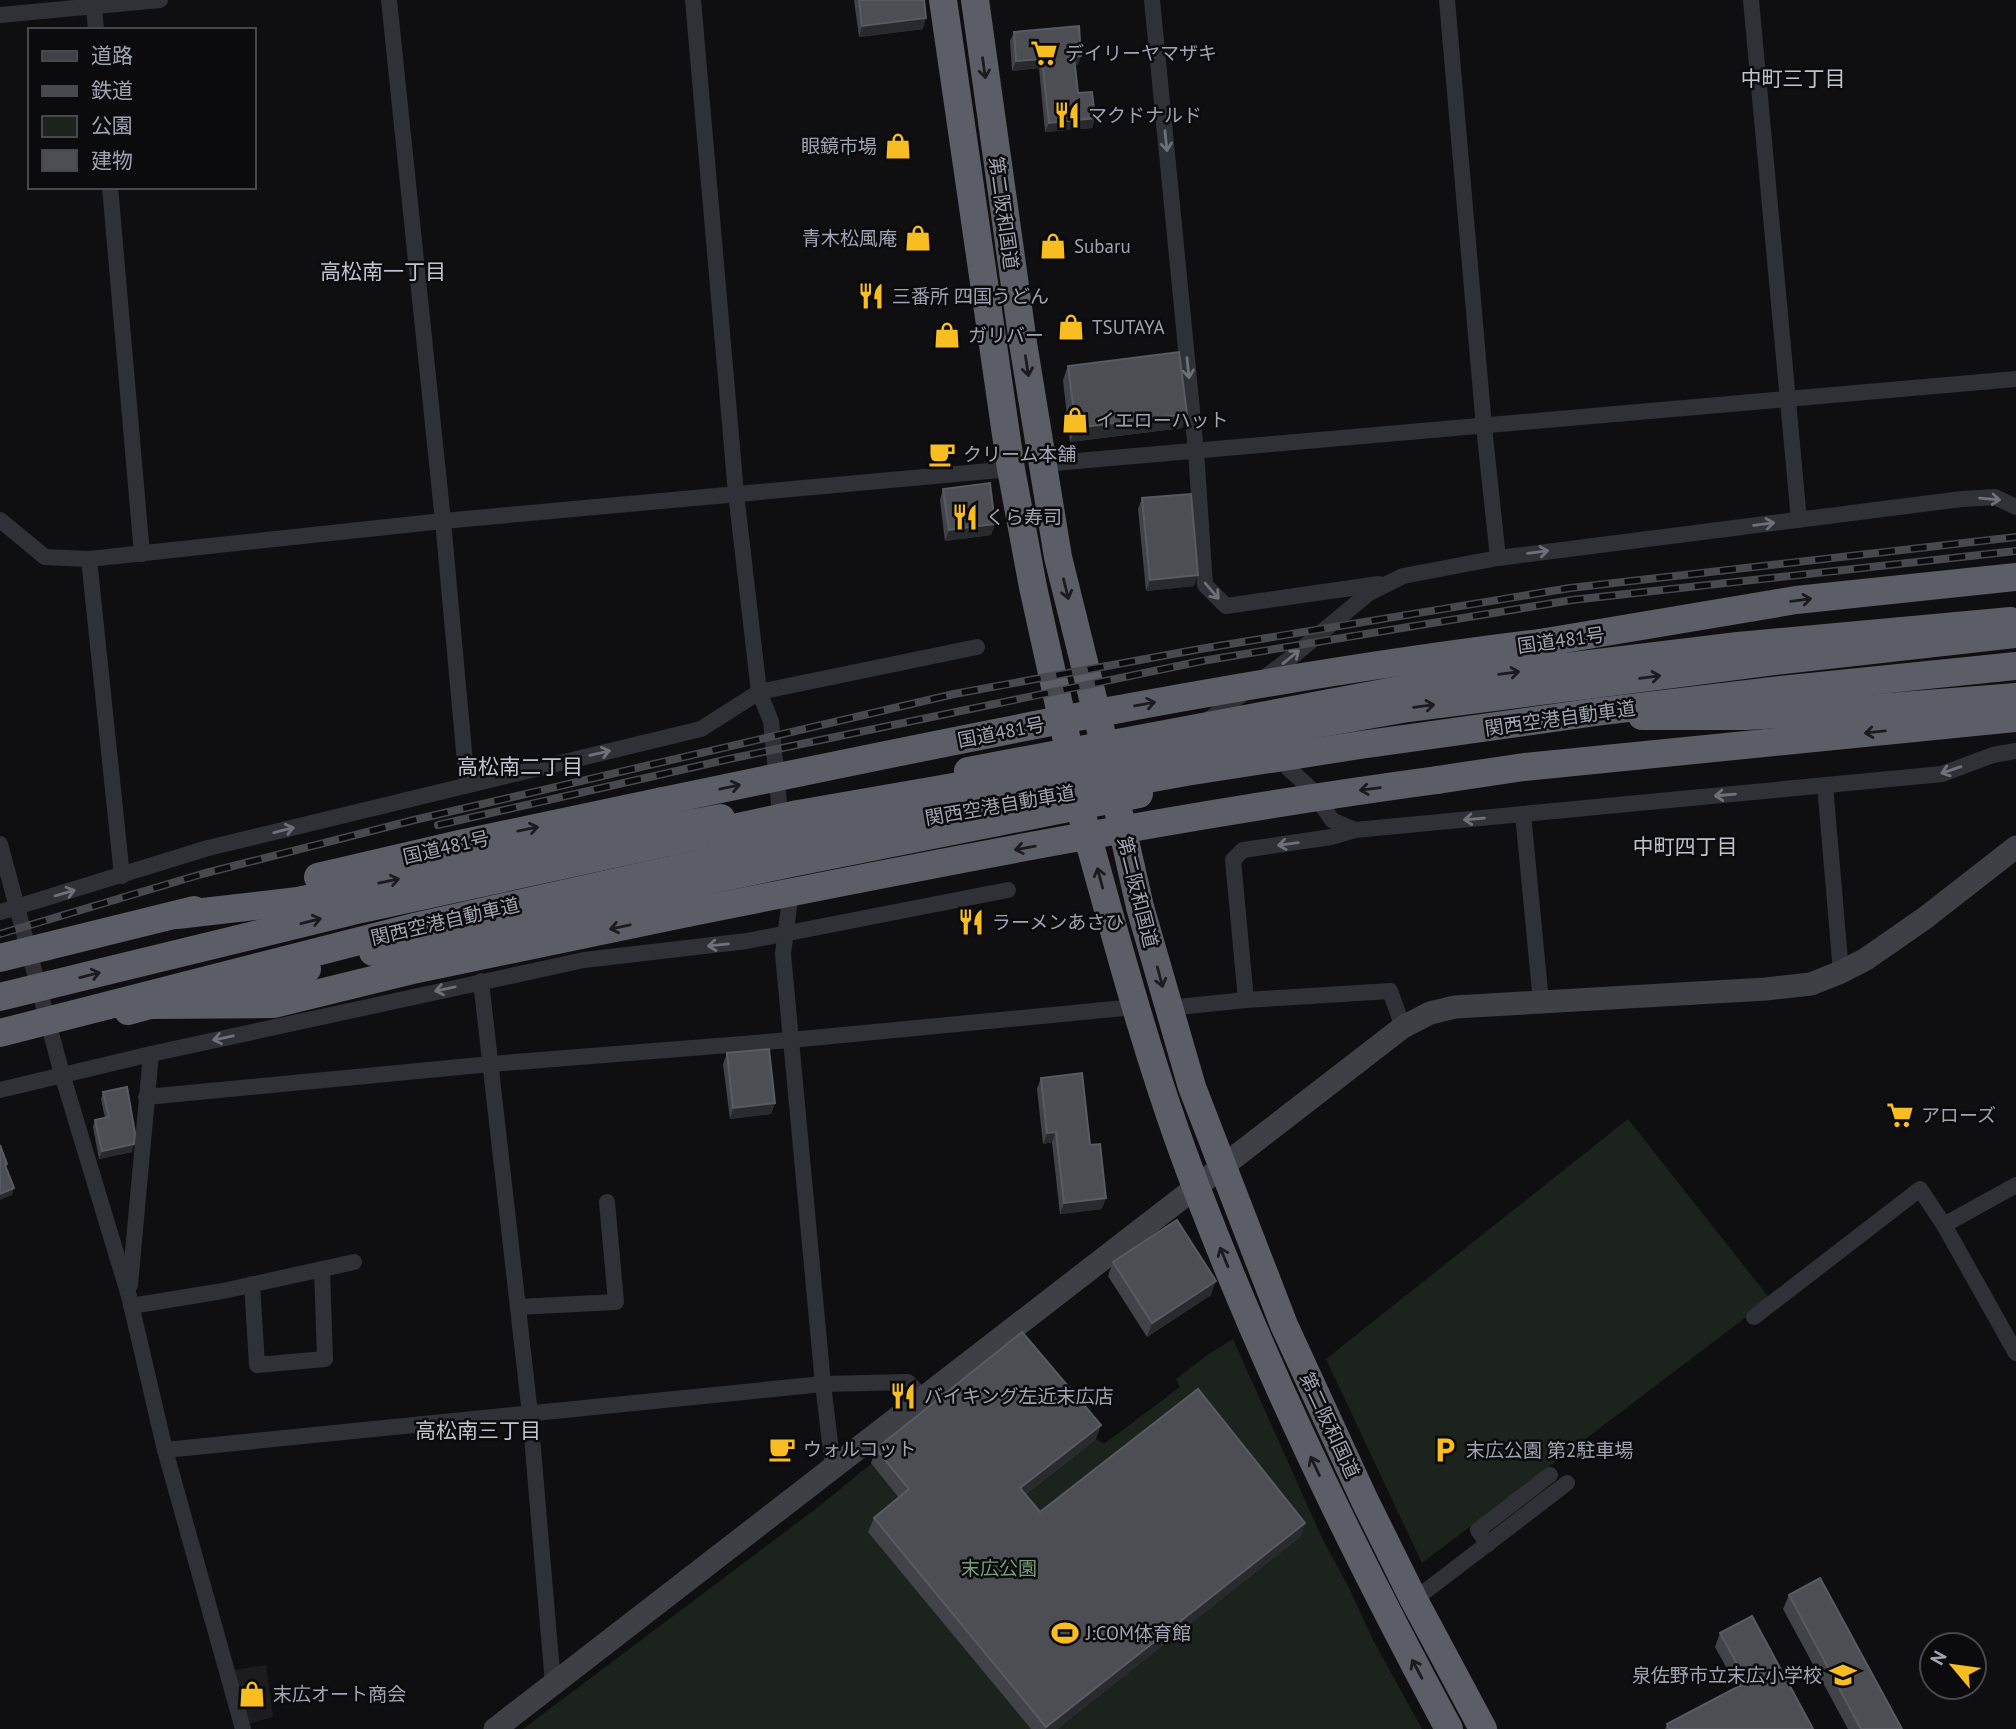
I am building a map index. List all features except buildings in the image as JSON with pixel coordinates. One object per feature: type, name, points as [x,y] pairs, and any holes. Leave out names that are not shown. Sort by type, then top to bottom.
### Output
[{"type":"highway","name":"第二阪和国道","points":[[943,0],[1011,469],[1033,587],[1079,805],[1135,1007],[1196,1188],[1274,1379],[1385,1608],[1449,1729]]},
{"type":"highway","name":"第二阪和国道","points":[[975,0],[1006,231],[1058,557],[1140,907],[1168,1009],[1192,1087],[1284,1325],[1364,1499],[1483,1729]]},
{"type":"highway","name":"国道481号","points":[[0,958],[460,844],[1142,704],[1419,658],[1541,643],[1583,651],[1796,600],[2016,577]]},
{"type":"highway","points":[[177,915],[298,901],[470,864],[1447,681],[1583,651],[1793,622],[2016,603]]},
{"type":"highway","points":[[1583,651],[1738,646],[2016,621]]},
{"type":"highway","name":"関西空港自動車道","points":[[0,997],[361,909],[798,814],[1408,708],[1783,660],[2016,634]]},
{"type":"highway","name":"関西空港自動車道","points":[[0,1033],[414,927],[820,838],[1186,772],[1360,744],[1728,696],[2016,666]]},
{"type":"highway","points":[[0,1045],[407,943],[1079,805],[1287,768],[1400,744],[1829,692],[2016,676]]},
{"type":"highway","points":[[1614,716],[1746,716],[2016,697]]},
{"type":"highway","points":[[150,1006],[274,1004],[417,969],[933,864],[1167,821],[1524,767],[1851,710]]},
{"type":"highway","points":[[1524,767],[2016,718]]},
{"type":"street","points":[[0,15],[40,6],[94,6],[160,0]]},
{"type":"street","points":[[389,0],[443,521],[467,784]]},
{"type":"street","points":[[693,0],[736,493],[759,692],[771,721],[785,864],[789,906],[783,954],[833,1468]]},
{"type":"street","points":[[1152,0],[1196,452],[1205,585],[1226,606],[1391,582]]},
{"type":"street","points":[[1447,0],[1498,558]]},
{"type":"street","points":[[1751,0],[1799,520]]},
{"type":"street","points":[[94,6],[96,28]]},
{"type":"street","points":[[110,189],[142,554]]},
{"type":"street","points":[[1042,464],[2016,379]]},
{"type":"street","points":[[0,520],[45,557],[89,559],[443,521],[1011,469]]},
{"type":"street","points":[[1198,728],[1288,660],[1369,593],[1403,576],[1498,558],[1984,498],[1995,497],[2016,507]]},
{"type":"street","points":[[89,559],[122,876]]},
{"type":"street","points":[[0,912],[208,848],[701,729],[759,692],[977,647]]},
{"type":"street","points":[[1246,1000],[1233,860],[1243,850],[1331,838],[1355,830],[1942,774],[1993,755],[2016,751]]},
{"type":"street","points":[[1287,768],[1311,789],[1332,820],[1355,830]]},
{"type":"street","points":[[1825,785],[1842,972]]},
{"type":"street","points":[[1523,814],[1541,1002]]},
{"type":"street","points":[[0,844],[62,1074],[130,1301],[165,1450],[243,1729]]},
{"type":"street","points":[[495,1729],[1404,1027],[1430,1013],[1455,1007],[1811,984],[1866,959],[1925,918],[2016,847]]},
{"type":"street","points":[[0,1090],[150,1054],[584,960],[747,942],[1008,890]]},
{"type":"street","points":[[481,981],[530,1414],[553,1684]]},
{"type":"street","points":[[1168,1009],[1246,1000],[1390,991],[1404,1027]]},
{"type":"street","points":[[146,1097],[1135,1007]]},
{"type":"street","points":[[130,1301],[150,1054]]},
{"type":"street","points":[[1944,1225],[2016,1185]]},
{"type":"street","points":[[1755,1317],[1920,1189],[1944,1225],[2016,1353]]},
{"type":"street","points":[[518,1307],[616,1302],[607,1202]]},
{"type":"street","points":[[130,1301],[223,1291],[354,1262]]},
{"type":"street","points":[[252,1284],[257,1365],[325,1359],[322,1269]]},
{"type":"street","points":[[165,1450],[823,1384],[908,1382],[923,1398]]},
{"type":"street","points":[[1488,1544],[1478,1530],[1550,1475]]},
{"type":"street","points":[[1414,1600],[1567,1483]]},
{"type":"shaded area","name":"末広オート商会","points":[[266,1665],[273,1717],[242,1726],[227,1671]]},
{"type":"green space","points":[[1628,1119],[1770,1299],[1422,1563],[1326,1359]]},
{"type":"green space","name":"末広公園","points":[[1233,1339],[1322,1538],[1373,1640],[1422,1729],[523,1729],[822,1504],[911,1431],[1096,1439],[1104,1444],[1180,1387],[1176,1379]]},
{"type":"railway","points":[[0,934],[202,874],[414,820],[954,694],[1200,649],[1570,588],[2016,537]]},
{"type":"railway","points":[[438,825],[729,759],[1202,661],[1572,600],[2016,551]]},
{"type":"place","name":"デイリーヤマザキ","points":[[1044,53]]},
{"type":"place","name":"マクドナルド","points":[[1067,115]]},
{"type":"place","name":"眼鏡市場","points":[[898,146]]},
{"type":"place","name":"青木松風庵","points":[[918,238]]},
{"type":"place","name":"Subaru","points":[[1053,246]]},
{"type":"place","name":"三番所 四国うどん","points":[[871,296]]},
{"type":"place","name":"TSUTAYA","points":[[1071,327]]},
{"type":"place","name":"ガリバー","points":[[947,335]]},
{"type":"place","name":"イエローハット","points":[[1075,420]]},
{"type":"place","name":"クリーム本舗","points":[[942,454]]},
{"type":"place","name":"くら寿司","points":[[965,517]]},
{"type":"place","name":"ラーメンあさひ","points":[[971,922]]},
{"type":"place","name":"アローズ","points":[[1900,1115]]},
{"type":"place","name":"バイキング左近末広店","points":[[903,1396]]},
{"type":"place","name":"ウォルコット","points":[[782,1449]]},
{"type":"place","name":"末広公園 第2駐車場","points":[[1445,1450]]},
{"type":"place","name":"J:COM体育館","points":[[1065,1633]]},
{"type":"place","name":"泉佐野市立末広小学校","points":[[1843,1675]]},
{"type":"place","name":"末広オート商会","points":[[252,1694]]},
{"type":"district","name":"中町三丁目","points":[[1793,79]]},
{"type":"district","name":"高松南一丁目","points":[[383,272]]},
{"type":"district","name":"高松南二丁目","points":[[520,767]]},
{"type":"district","name":"中町四丁目","points":[[1685,847]]},
{"type":"district","name":"高松南三丁目","points":[[478,1431]]}]
